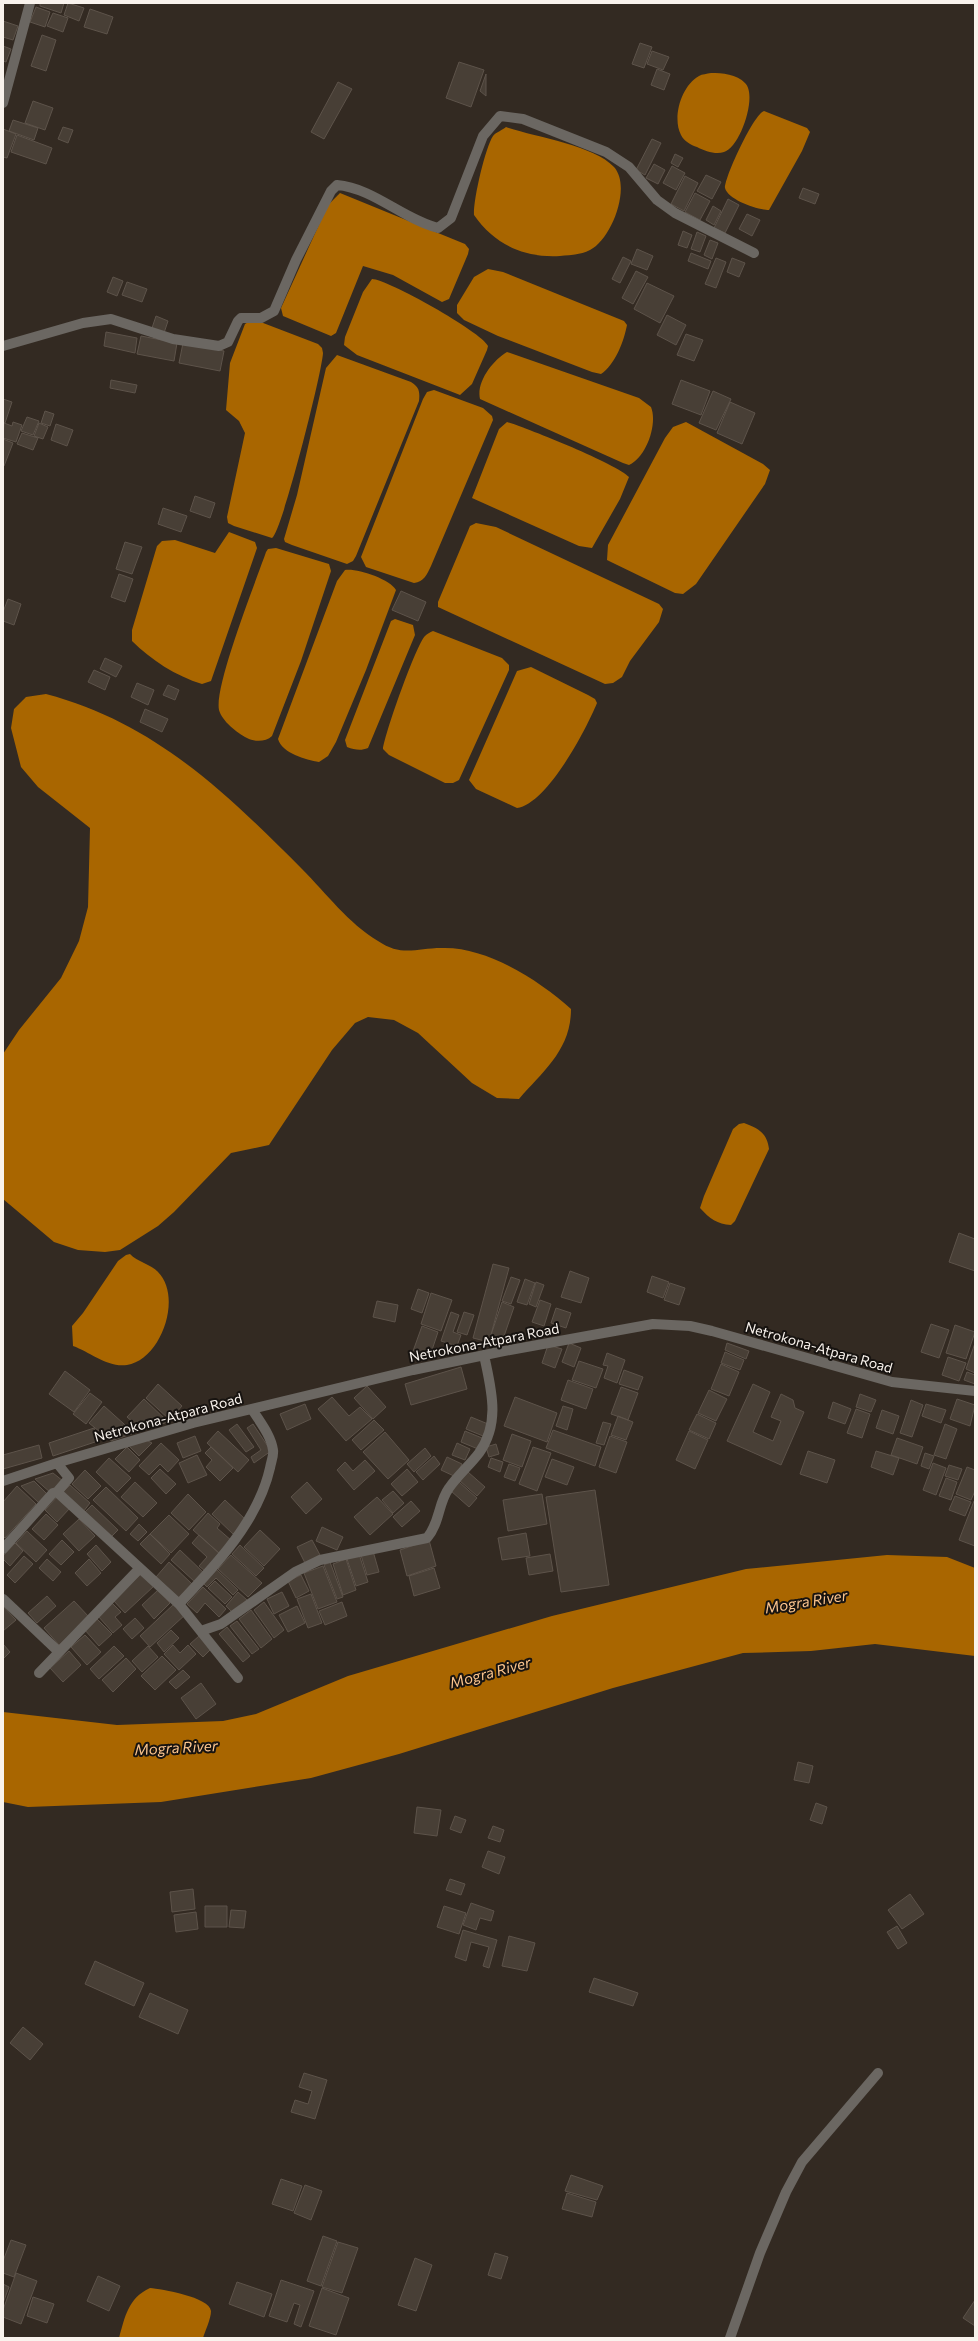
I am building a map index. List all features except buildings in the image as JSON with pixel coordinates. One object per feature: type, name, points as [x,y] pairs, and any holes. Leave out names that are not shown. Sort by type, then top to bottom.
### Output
[{"type":"street","points":[[3,103],[30,3]]},
{"type":"street","points":[[3,346],[83,323],[111,319],[173,339],[219,346],[228,342],[238,321],[241,318],[261,318],[274,311],[303,246],[331,191],[337,185],[373,197],[413,219],[438,228],[451,218],[483,136],[500,116],[523,119],[606,152],[629,167],[657,200],[675,213],[754,253]]},
{"type":"street","name":"Netrokona-Atpara Road","points":[[3,1481],[57,1463],[252,1409],[484,1355],[653,1324],[690,1326],[892,1382],[975,1391]]},
{"type":"street","points":[[201,1631],[221,1624],[295,1572],[320,1560],[427,1538],[434,1530],[449,1488],[480,1452],[493,1423],[492,1393],[484,1355]]},
{"type":"street","points":[[179,1604],[234,1541],[249,1519],[264,1488],[273,1449],[269,1437],[252,1409]]},
{"type":"street","points":[[3,1549],[53,1493],[57,1492],[69,1478],[57,1463]]},
{"type":"street","points":[[57,1492],[179,1604],[238,1678]]},
{"type":"street","points":[[39,1673],[140,1568]]},
{"type":"street","points":[[3,1599],[59,1652]]},
{"type":"street","points":[[730,2338],[760,2253],[786,2192],[802,2162],[878,2072]]},
{"type":"water","points":[[711,73],[734,76],[742,80],[748,89],[748,109],[741,132],[730,148],[721,153],[707,151],[686,141],[682,137],[678,128],[677,120],[680,103],[687,87],[699,76]]},
{"type":"water","points":[[764,111],[807,128],[810,132],[802,151],[769,210],[744,204],[727,192],[725,188],[730,171],[747,134],[759,115]]},
{"type":"water","points":[[506,127],[579,147],[605,159],[614,167],[619,176],[621,187],[617,212],[612,225],[605,236],[590,250],[582,253],[560,256],[534,255],[523,252],[511,248],[501,242],[482,225],[474,215],[475,198],[480,175],[490,142],[494,135]]},
{"type":"water","points":[[340,193],[465,244],[469,249],[468,254],[449,299],[442,302],[393,275],[363,266],[336,333],[331,336],[283,316],[281,308],[328,205]]},
{"type":"water","points":[[488,269],[503,272],[624,321],[627,325],[624,338],[611,365],[601,374],[592,372],[498,336],[464,320],[457,313],[457,305],[474,277]]},
{"type":"water","points":[[372,279],[381,281],[433,307],[482,339],[488,346],[472,384],[460,395],[357,355],[344,345],[345,337],[363,292]]},
{"type":"water","points":[[253,319],[318,344],[322,348],[323,353],[316,390],[292,482],[277,529],[272,538],[234,526],[228,523],[227,517],[245,433],[239,421],[226,410],[230,363],[245,324]]},
{"type":"water","points":[[507,352],[639,398],[651,407],[653,414],[652,431],[641,455],[629,465],[623,463],[480,399],[479,392],[487,372],[496,360]]},
{"type":"water","points":[[337,355],[411,382],[416,386],[419,395],[419,401],[356,556],[353,561],[347,564],[292,545],[285,542],[284,539],[297,495],[326,368]]},
{"type":"water","points":[[434,390],[483,408],[492,416],[493,420],[431,566],[423,579],[414,583],[366,567],[361,557],[423,399],[427,392]]},
{"type":"water","points":[[507,422],[533,431],[590,455],[621,471],[629,477],[620,499],[592,548],[579,546],[472,498],[499,429]]},
{"type":"water","points":[[686,422],[763,464],[770,470],[765,484],[696,584],[683,594],[675,593],[607,560],[608,545],[665,438],[673,427]]},
{"type":"water","points":[[476,523],[496,527],[659,604],[663,609],[659,622],[630,661],[622,677],[613,683],[605,684],[438,607],[438,602],[470,526]]},
{"type":"water","points":[[229,532],[255,542],[257,548],[211,681],[202,684],[173,672],[147,655],[132,641],[132,630],[157,546],[162,541],[175,540],[215,553]]},
{"type":"water","points":[[276,548],[329,564],[331,571],[301,661],[272,736],[267,739],[256,741],[243,736],[223,718],[219,710],[219,698],[229,657],[266,552],[268,549]]},
{"type":"water","points":[[345,570],[373,575],[387,582],[396,590],[366,670],[336,742],[328,756],[319,762],[301,758],[289,752],[280,744],[278,739],[337,581]]},
{"type":"water","points":[[395,619],[413,625],[415,635],[368,748],[358,750],[347,747],[345,740],[391,621]]},
{"type":"water","points":[[433,631],[502,658],[509,665],[509,670],[459,780],[453,783],[445,783],[389,755],[383,749],[408,671],[425,636]]},
{"type":"water","points":[[531,667],[588,695],[595,699],[597,703],[575,747],[553,780],[541,794],[529,803],[517,808],[476,789],[469,780],[517,671]]},
{"type":"water","points":[[46,694],[85,707],[121,723],[155,742],[186,764],[216,787],[245,813],[302,869],[347,917],[378,941],[395,949],[403,950],[435,948],[462,949],[496,960],[529,977],[571,1009],[570,1023],[566,1036],[554,1059],[519,1099],[497,1098],[472,1083],[418,1033],[394,1020],[368,1017],[355,1023],[332,1050],[269,1145],[231,1153],[174,1212],[158,1226],[120,1250],[105,1252],[78,1250],[54,1242],[3,1199],[3,1054],[19,1030],[61,978],[79,941],[88,907],[90,828],[38,787],[21,767],[11,728],[14,709],[26,697]]},
{"type":"water","points":[[744,1123],[758,1129],[764,1135],[769,1149],[735,1221],[731,1225],[714,1220],[700,1208],[733,1129],[739,1124]]},
{"type":"water","points":[[130,1254],[158,1272],[165,1283],[168,1296],[168,1311],[165,1326],[150,1352],[139,1361],[127,1365],[120,1365],[106,1362],[73,1346],[72,1326],[83,1313],[118,1261]]},
{"type":"water","name":"Mogra River","points":[[887,1555],[947,1557],[975,1568],[975,1656],[875,1644],[811,1651],[743,1653],[613,1688],[399,1754],[311,1778],[161,1802],[28,1807],[3,1802],[3,1712],[117,1725],[223,1721],[256,1714],[348,1676],[552,1616],[746,1569]]},
{"type":"water","points":[[150,2288],[194,2298],[209,2306],[211,2314],[203,2338],[119,2338],[128,2309],[137,2297]]}]
